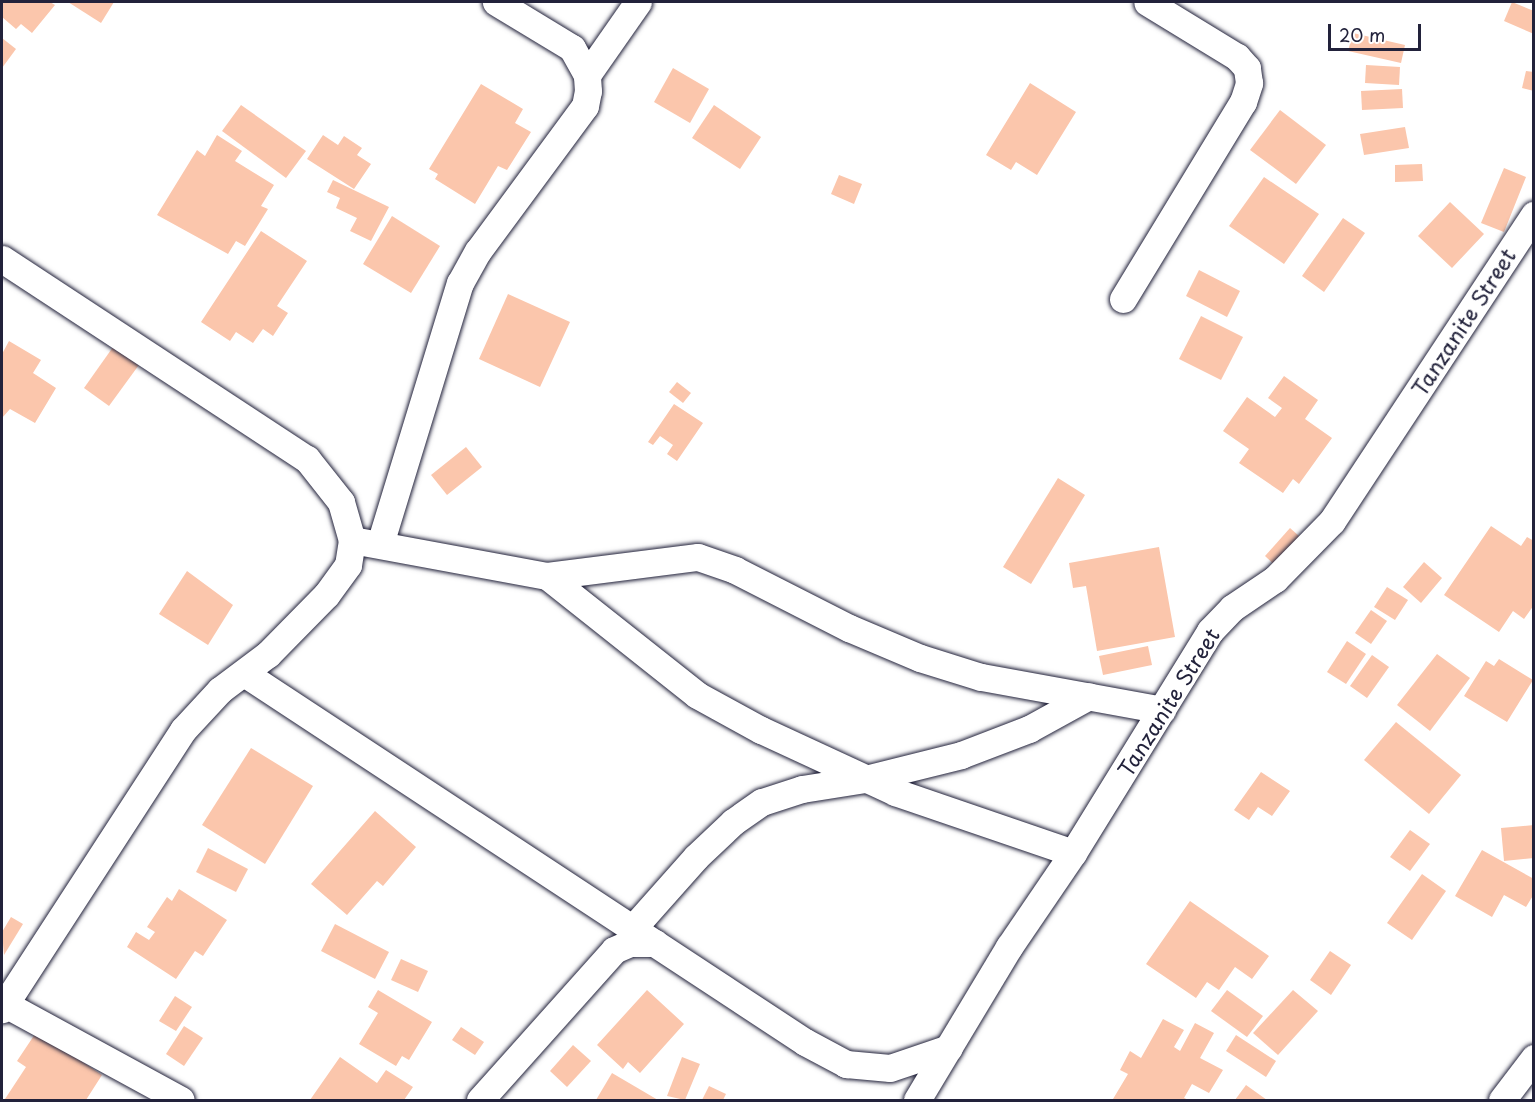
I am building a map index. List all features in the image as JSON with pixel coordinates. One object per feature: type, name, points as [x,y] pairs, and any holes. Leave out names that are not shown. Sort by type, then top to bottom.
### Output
[{"type":"street","points":[[496,2],[572,48],[587,75]]},
{"type":"street","points":[[380,544],[460,283],[478,251],[585,106],[587,75],[638,2]]},
{"type":"street","points":[[1123,299],[1243,102],[1250,83],[1247,68],[1236,57],[1147,2]]},
{"type":"street","name":"Tanzanite Street","points":[[917,1101],[1009,947],[1073,853],[1210,631],[1232,608],[1275,579],[1332,521],[1533,215]]},
{"type":"street","points":[[2,259],[307,459],[340,502],[352,540],[348,565],[326,596],[244,673],[220,690],[183,730],[3,1006],[181,1101]]},
{"type":"street","points":[[352,540],[547,576],[698,557],[735,570],[849,628],[920,658],[981,677],[1162,710]]},
{"type":"street","points":[[547,576],[697,695],[760,730],[865,778],[1073,853]]},
{"type":"street","points":[[244,673],[655,943],[846,1064],[890,1068],[949,1048]]},
{"type":"street","points":[[633,928],[696,857],[733,822],[762,802],[802,789],[865,778],[970,751],[1054,717],[1089,696]]},
{"type":"street","points":[[480,1101],[614,950],[630,943],[655,943]]},
{"type":"street","points":[[1502,1101],[1533,1058]]},
{"type":"building","points":[[2,2],[50,2],[55,5],[32,33],[21,24],[16,29],[2,17]]},
{"type":"building","points":[[68,2],[114,2],[101,23]]},
{"type":"building","points":[[1512,2],[1534,11],[1534,34],[1504,21]]},
{"type":"building","points":[[1353,33],[1405,45],[1401,63],[1348,51]]},
{"type":"building","points":[[2,38],[16,49],[2,68]]},
{"type":"building","points":[[1366,65],[1400,67],[1399,85],[1365,83]]},
{"type":"building","points":[[673,68],[709,89],[690,123],[654,102]]},
{"type":"building","points":[[1526,71],[1534,72],[1534,91],[1522,88]]},
{"type":"building","points":[[1030,83],[1076,112],[1037,175],[1016,162],[1011,170],[986,155]]},
{"type":"building","points":[[481,84],[523,109],[515,123],[531,132],[507,170],[498,166],[475,204],[435,179],[438,174],[429,169]]},
{"type":"building","points":[[1402,89],[1403,108],[1362,110],[1361,91]]},
{"type":"building","points":[[241,105],[306,151],[286,178],[222,131]]},
{"type":"building","points":[[714,105],[761,137],[740,169],[692,138]]},
{"type":"building","points":[[1280,110],[1326,145],[1296,184],[1250,150]]},
{"type":"building","points":[[1405,127],[1409,148],[1364,155],[1360,134]]},
{"type":"building","points":[[217,135],[242,151],[235,161],[274,185],[261,206],[268,209],[245,246],[236,241],[228,254],[157,215],[197,150],[205,156]]},
{"type":"building","points":[[323,135],[338,145],[344,136],[362,148],[357,155],[371,164],[354,189],[307,159]]},
{"type":"building","points":[[1422,164],[1423,181],[1395,182],[1395,165]]},
{"type":"building","points":[[1504,168],[1526,177],[1504,232],[1481,223]]},
{"type":"building","points":[[839,175],[862,184],[854,204],[831,194]]},
{"type":"building","points":[[1264,177],[1319,214],[1284,264],[1229,226]]},
{"type":"building","points":[[333,180],[389,207],[371,241],[350,231],[357,218],[336,208],[340,198],[327,192]]},
{"type":"building","points":[[1450,202],[1484,234],[1452,268],[1418,236]]},
{"type":"building","points":[[392,216],[440,246],[411,293],[363,264]]},
{"type":"building","points":[[1343,218],[1365,233],[1324,292],[1302,276]]},
{"type":"building","points":[[261,231],[307,261],[277,306],[288,313],[273,336],[263,329],[253,343],[236,332],[230,341],[201,322]]},
{"type":"building","points":[[1199,270],[1240,291],[1227,317],[1186,296]]},
{"type":"building","points":[[508,294],[570,322],[540,387],[479,359]]},
{"type":"building","points":[[1201,316],[1243,337],[1221,380],[1179,359]]},
{"type":"building","points":[[118,340],[144,358],[109,406],[84,388]]},
{"type":"building","points":[[9,341],[41,360],[33,373],[56,388],[35,423],[10,409],[2,418],[2,354]]},
{"type":"building","points":[[1284,376],[1318,400],[1305,419],[1332,438],[1299,484],[1293,479],[1283,493],[1239,463],[1249,449],[1223,431],[1247,397],[1275,417],[1282,408],[1268,398]]},
{"type":"building","points":[[677,382],[691,393],[683,403],[669,392]]},
{"type":"building","points":[[674,404],[703,423],[677,461],[667,454],[673,445],[660,436],[653,445],[648,442]]},
{"type":"building","points":[[466,447],[482,467],[447,495],[431,475]]},
{"type":"building","points":[[1058,478],[1085,495],[1031,584],[1003,567]]},
{"type":"building","points":[[1491,526],[1521,546],[1527,537],[1534,541],[1534,605],[1524,619],[1513,611],[1499,632],[1444,595]]},
{"type":"building","points":[[1290,528],[1308,544],[1282,572],[1265,556]]},
{"type":"building","points":[[1159,547],[1175,637],[1097,651],[1086,586],[1073,588],[1069,563]]},
{"type":"building","points":[[1424,562],[1442,578],[1421,603],[1403,587]]},
{"type":"building","points":[[187,571],[233,605],[208,645],[159,614]]},
{"type":"building","points":[[1387,587],[1408,600],[1395,620],[1374,607]]},
{"type":"building","points":[[1371,610],[1387,621],[1371,644],[1355,633]]},
{"type":"building","points":[[1347,641],[1366,654],[1346,684],[1327,672]]},
{"type":"building","points":[[1148,646],[1152,665],[1103,675],[1099,656]]},
{"type":"building","points":[[1437,654],[1470,678],[1430,731],[1397,705]]},
{"type":"building","points":[[1372,655],[1389,667],[1367,698],[1350,686]]},
{"type":"building","points":[[1499,659],[1533,680],[1507,722],[1464,696],[1486,661],[1494,666]]},
{"type":"building","points":[[1396,722],[1461,775],[1429,814],[1364,760]]},
{"type":"building","points":[[251,748],[313,786],[265,864],[202,825]]},
{"type":"building","points":[[1261,772],[1290,791],[1272,816],[1258,807],[1249,820],[1234,810]]},
{"type":"building","points":[[375,811],[416,847],[383,886],[377,881],[347,915],[311,884]]},
{"type":"building","points":[[1534,825],[1534,858],[1504,861],[1501,828]]},
{"type":"building","points":[[1410,830],[1430,844],[1410,871],[1390,857]]},
{"type":"building","points":[[208,848],[248,869],[236,892],[196,872]]},
{"type":"building","points":[[1482,850],[1534,879],[1534,894],[1526,907],[1504,895],[1492,917],[1455,896]]},
{"type":"building","points":[[1422,874],[1446,891],[1412,940],[1387,923]]},
{"type":"building","points":[[179,889],[227,920],[203,956],[195,951],[176,979],[127,947],[136,932],[149,940],[155,932],[147,927],[167,897],[172,901]]},
{"type":"building","points":[[1190,901],[1269,956],[1252,979],[1235,967],[1219,990],[1207,982],[1196,998],[1146,964]]},
{"type":"building","points":[[11,917],[23,924],[4,955],[2,932]]},
{"type":"building","points":[[335,924],[389,952],[375,979],[321,951]]},
{"type":"building","points":[[1330,951],[1351,965],[1331,995],[1310,980]]},
{"type":"building","points":[[401,959],[428,971],[418,992],[391,980]]},
{"type":"building","points":[[378,990],[432,1022],[409,1060],[402,1056],[396,1066],[359,1044],[378,1013],[368,1007]]},
{"type":"building","points":[[647,990],[684,1024],[640,1073],[628,1062],[623,1069],[597,1045]]},
{"type":"building","points":[[1227,990],[1263,1016],[1247,1037],[1211,1011]]},
{"type":"building","points":[[1293,990],[1318,1011],[1278,1055],[1253,1033]]},
{"type":"building","points":[[175,996],[192,1007],[176,1031],[159,1021]]},
{"type":"building","points":[[1163,1019],[1184,1030],[1174,1047],[1180,1051],[1195,1023],[1214,1033],[1200,1058],[1223,1070],[1209,1093],[1192,1084],[1184,1098],[1189,1100],[1113,1099],[1128,1074],[1120,1070],[1130,1051],[1141,1058]]},
{"type":"building","points":[[184,1026],[203,1038],[184,1066],[166,1054]]},
{"type":"building","points":[[461,1027],[484,1042],[475,1055],[452,1040]]},
{"type":"building","points":[[37,1031],[102,1075],[86,1100],[5,1099],[26,1067],[17,1061]]},
{"type":"building","points":[[1236,1035],[1276,1061],[1266,1077],[1226,1051]]},
{"type":"building","points":[[573,1045],[591,1061],[567,1087],[550,1071]]},
{"type":"building","points":[[340,1057],[377,1083],[386,1070],[413,1087],[404,1100],[310,1100]]},
{"type":"building","points":[[682,1057],[700,1064],[685,1100],[667,1096]]},
{"type":"building","points":[[612,1073],[658,1100],[596,1100]]},
{"type":"building","points":[[1246,1085],[1267,1100],[1235,1100]]},
{"type":"building","points":[[709,1086],[726,1094],[723,1100],[702,1100]]}]
